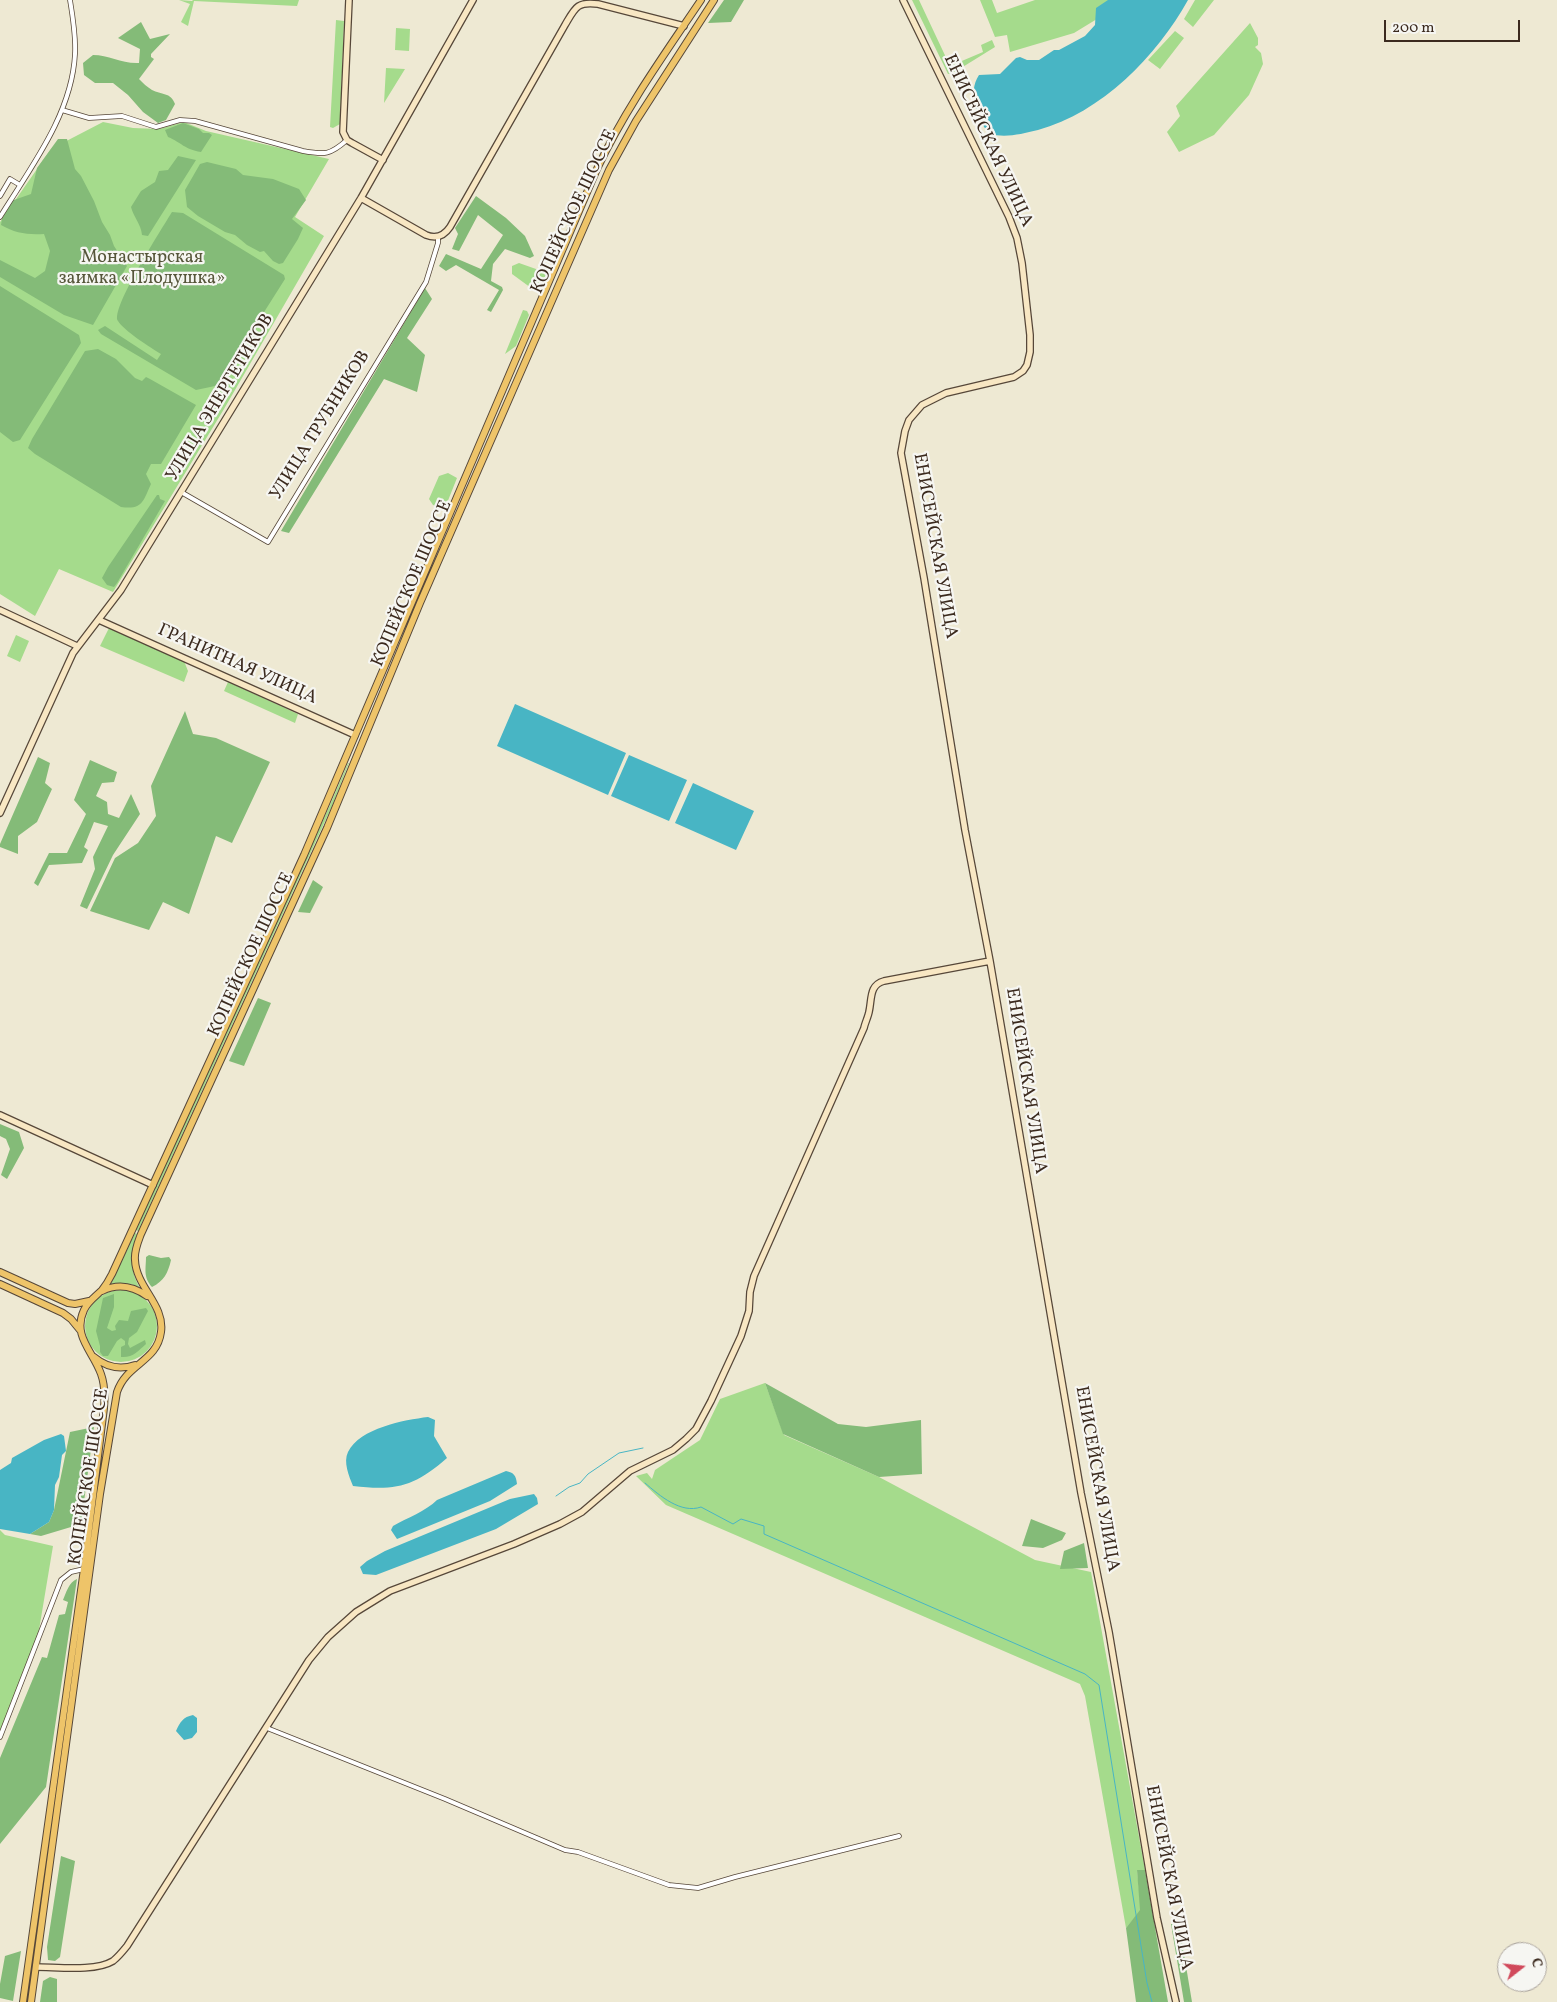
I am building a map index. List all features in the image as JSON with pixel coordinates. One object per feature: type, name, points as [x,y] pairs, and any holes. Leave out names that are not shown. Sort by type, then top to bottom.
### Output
[{"type":"main road","name":"КОПЕЙСКОЕ ШОССЕ","points":[[23,2002],[84,1569],[105,1400],[103,1381],[84,1343],[80,1330],[83,1312],[90,1301],[101,1292],[112,1274],[304,855],[610,143],[648,79],[701,0]]},
{"type":"main road","name":"КОПЕЙСКОЕ ШОССЕ","points":[[31,2002],[113,1413],[119,1386],[135,1365],[148,1358],[159,1340],[161,1321],[154,1304],[142,1284],[136,1266],[135,1254],[141,1234],[327,828],[420,603],[609,170],[636,121],[714,0]]},
{"type":"main road","points":[[684,26],[695,29]]},
{"type":"main road","points":[[485,431],[493,434]]},
{"type":"main road","points":[[473,460],[481,463]]},
{"type":"main road","name":"ГРАНИТНАЯ УЛИЦА","points":[[355,735],[364,739]]},
{"type":"main road","points":[[0,1272],[68,1303],[75,1304],[90,1301]]},
{"type":"main road","points":[[0,1284],[63,1313],[80,1330]]},
{"type":"main road","points":[[101,1292],[112,1287],[130,1287],[146,1295],[154,1304]]},
{"type":"main road","points":[[91,1354],[100,1362],[112,1367],[124,1368],[135,1365]]},
{"type":"main road","points":[[29,1966],[36,1967]]},
{"type":"street","points":[[0,217],[52,132],[62,110],[69,88],[75,56],[75,34],[70,0]]},
{"type":"street","points":[[349,0],[342,132],[347,140],[383,160]]},
{"type":"street","name":"УЛИЦА ЭНЕРГЕТИКОВ","points":[[0,813],[3,799],[77,646],[121,590],[361,198],[474,0]]},
{"type":"street","name":"ЕНИСЕЙСКАЯ УЛИЦА","points":[[903,0],[1009,217],[1017,238],[1022,263],[1030,335],[1030,352],[1024,371],[1014,378],[946,393],[922,405],[909,420],[901,453],[965,830],[990,961],[1082,1493],[1109,1632],[1157,1918],[1176,2002]]},
{"type":"street","points":[[361,198],[429,237],[445,233],[450,228],[565,23],[578,6],[585,3],[598,4],[684,26]]},
{"type":"street","points":[[62,110],[89,118],[122,116],[156,127],[180,120],[195,122],[318,154],[330,153],[347,140]]},
{"type":"street","points":[[0,196],[10,179],[20,185]]},
{"type":"street","name":"УЛИЦА ТРУБНИКОВ","points":[[181,492],[268,542],[426,282],[438,243],[438,236]]},
{"type":"street","points":[[0,610],[77,646]]},
{"type":"street","name":"ГРАНИТНАЯ УЛИЦА","points":[[99,620],[355,735]]},
{"type":"street","points":[[36,1967],[78,1968],[99,1966],[113,1961],[126,1946],[309,1660],[328,1638],[356,1612],[390,1591],[514,1544],[560,1524],[582,1512],[630,1471],[673,1450],[696,1429],[718,1387],[746,1324],[754,1276],[864,1028],[869,1012],[872,989],[878,982],[990,961]]},
{"type":"street","points":[[0,1115],[153,1185]]},
{"type":"street","name":"КОПЕЙСКОЕ ШОССЕ","points":[[0,1737],[61,1580],[71,1572],[84,1569]]},
{"type":"street","points":[[267,1728],[445,1799],[565,1850],[578,1852],[669,1885],[698,1888],[899,1836]]},
{"type":"green space","points":[[179,0],[299,0],[297,6],[194,1],[188,26],[181,22],[190,4]]},
{"type":"green space","points":[[724,0],[744,0],[731,22],[708,23]]},
{"type":"green space","points":[[912,0],[919,0],[950,66],[983,52],[981,45],[992,40],[995,47],[953,73],[948,74]]},
{"type":"green space","points":[[980,0],[992,0],[997,13],[1035,0],[1128,0],[1074,33],[1010,52],[1007,35],[995,37]]},
{"type":"green space","points":[[1195,0],[1214,0],[1193,27],[1184,19]]},
{"type":"green space","points":[[336,20],[344,21],[340,124],[333,128],[330,127]]},
{"type":"green space","points":[[141,22],[150,39],[170,34],[151,54],[151,57],[154,59],[139,79],[152,90],[171,97],[175,104],[166,120],[158,123],[143,112],[128,95],[113,83],[95,83],[84,75],[83,63],[93,55],[139,63],[140,49],[118,38]]},
{"type":"green space","points":[[1250,23],[1258,38],[1258,45],[1255,47],[1261,53],[1263,64],[1249,95],[1214,135],[1179,152],[1167,132],[1180,116],[1176,106]]},
{"type":"green space","points":[[396,28],[410,29],[409,51],[395,50]]},
{"type":"green space","points":[[1175,31],[1184,38],[1160,69],[1148,60]]},
{"type":"green space","points":[[386,68],[405,69],[384,103]]},
{"type":"green space","name":"Монастырская заимка «Плодушка»","points":[[103,122],[133,128],[159,129],[184,122],[206,131],[329,159],[295,217],[324,236],[224,409],[113,592],[59,569],[35,616],[0,594],[0,222],[51,149]]},
{"type":"green space","points":[[183,123],[199,129],[203,133],[212,135],[201,152],[187,148],[168,137],[165,130]]},
{"type":"green space","points":[[58,139],[67,139],[75,169],[81,176],[94,201],[114,246],[127,266],[93,325],[64,315],[0,277],[0,260],[35,278],[45,271],[50,251],[44,234],[21,233],[1,225],[11,201],[31,194],[37,168]]},
{"type":"green space","points":[[178,156],[196,160],[148,236],[142,235],[131,207],[141,191],[155,182],[159,171],[168,170]]},
{"type":"green space","points":[[207,162],[236,169],[243,175],[273,179],[299,189],[306,200],[292,219],[303,228],[283,263],[279,264],[273,261],[264,251],[260,252],[247,245],[235,235],[225,232],[187,207],[185,190],[200,164]]},
{"type":"green space","points":[[476,196],[506,218],[525,236],[534,256],[530,258],[505,249],[493,264],[491,281],[502,287],[503,290],[491,312],[487,310],[499,290],[456,265],[446,271],[439,266],[446,254],[481,269],[503,235],[478,215],[459,251],[452,249],[458,234],[455,228]]},
{"type":"green space","points":[[172,212],[183,213],[284,275],[285,279],[221,380],[215,386],[196,390],[101,334],[98,330],[105,326],[157,360],[161,354],[125,329],[118,321],[118,313],[129,285]]},
{"type":"green space","points":[[519,263],[536,269],[548,270],[538,293],[512,274],[512,266]]},
{"type":"green space","points":[[0,286],[79,335],[81,343],[20,440],[13,442],[0,432]]},
{"type":"green space","points":[[425,288],[432,299],[407,338],[425,355],[417,392],[384,379],[289,533],[281,531]]},
{"type":"green space","points":[[523,310],[527,311],[529,315],[516,346],[505,354]]},
{"type":"green space","points":[[98,349],[116,359],[135,378],[142,381],[146,377],[196,405],[161,464],[151,464],[146,474],[151,484],[141,503],[134,507],[121,507],[28,448],[85,351]]},
{"type":"green space","points":[[448,473],[457,478],[445,508],[433,505],[429,499],[439,476]]},
{"type":"green space","points":[[157,495],[165,501],[117,583],[114,587],[107,585],[102,578],[108,567]]},
{"type":"green space","points":[[109,628],[184,661],[188,671],[184,682],[100,646]]},
{"type":"green space","points":[[16,635],[29,641],[20,662],[7,656]]},
{"type":"green space","points":[[228,682],[298,714],[295,723],[224,691]]},
{"type":"green space","points":[[185,711],[193,734],[216,738],[270,762],[232,843],[216,836],[189,914],[163,902],[149,930],[90,911],[115,858],[138,843],[156,816],[151,786]]},
{"type":"green space","points":[[38,757],[50,763],[45,783],[52,789],[37,822],[18,836],[18,854],[0,847],[0,844]]},
{"type":"green space","points":[[90,760],[117,772],[114,782],[102,783],[96,796],[107,802],[108,814],[119,818],[131,794],[140,814],[113,855],[87,909],[80,906],[95,869],[93,857],[108,826],[94,822],[84,847],[88,850],[82,863],[49,865],[38,886],[34,883],[49,853],[67,853],[86,814],[74,800]]},
{"type":"green space","points":[[348,763],[332,806],[138,1231],[136,1230]]},
{"type":"green space","points":[[313,880],[323,887],[310,913],[298,912]]},
{"type":"green space","points":[[258,998],[271,1003],[244,1066],[229,1061]]},
{"type":"green space","points":[[0,1124],[19,1132],[24,1148],[7,1179],[1,1175],[10,1149],[6,1139],[0,1136]]},
{"type":"green space","points":[[135,1233],[137,1234],[132,1261],[136,1281],[140,1288],[131,1284],[111,1284]]},
{"type":"green space","points":[[149,1255],[161,1258],[169,1257],[171,1260],[165,1276],[152,1287],[147,1280],[146,1273],[146,1257]]},
{"type":"green space","points":[[128,1290],[147,1300],[155,1312],[157,1326],[155,1340],[147,1352],[135,1360],[114,1362],[95,1352],[87,1340],[85,1319],[95,1300],[107,1292]]},
{"type":"green space","points":[[114,1294],[114,1307],[107,1328],[112,1331],[116,1330],[115,1326],[119,1320],[128,1321],[131,1311],[146,1308],[148,1311],[137,1332],[129,1338],[128,1344],[130,1348],[145,1340],[146,1344],[135,1354],[129,1356],[121,1357],[121,1347],[125,1345],[125,1341],[121,1338],[108,1356],[103,1356],[100,1352],[96,1331],[103,1298]]},
{"type":"green space","points":[[765,1383],[784,1435],[879,1477],[1035,1560],[1091,1572],[1145,1870],[1137,1870],[1141,1910],[1126,1928],[1085,1696],[1080,1684],[666,1505],[636,1476],[647,1473],[652,1479],[655,1470],[700,1440],[720,1399]]},
{"type":"green space","points":[[765,1383],[838,1424],[866,1427],[921,1420],[922,1474],[879,1477],[783,1434]]},
{"type":"green space","points":[[94,1427],[81,1524],[41,1536],[30,1534],[49,1522],[54,1510],[70,1432]]},
{"type":"green space","points":[[1031,1519],[1066,1533],[1062,1540],[1043,1548],[1022,1546]]},
{"type":"green space","points":[[0,1530],[5,1535],[53,1546],[37,1642],[0,1733]]},
{"type":"green space","points":[[1084,1543],[1088,1568],[1060,1569],[1064,1551]]},
{"type":"green space","points":[[77,1579],[46,1787],[0,1844],[0,1758],[42,1657],[47,1658],[59,1615],[65,1614],[68,1602],[63,1600],[70,1585]]},
{"type":"green space","points":[[61,1856],[75,1861],[60,1957],[55,1961],[48,1960],[47,1947]]},
{"type":"green space","points":[[1137,1870],[1145,1870],[1168,2002],[1136,2002],[1126,1928],[1140,1910]]},
{"type":"green space","points":[[1171,1924],[1179,1924],[1192,2002],[1184,2002]]},
{"type":"green space","points":[[21,1951],[13,2001],[0,1998],[0,1984],[5,1956]]},
{"type":"green space","points":[[50,1977],[57,1979],[57,2002],[40,2002],[43,1981]]},
{"type":"water","points":[[1108,0],[1188,0],[1160,42],[1144,61],[1105,96],[1061,122],[1038,130],[1008,136],[989,134],[977,113],[975,105],[975,82],[979,75],[1000,74],[1016,58],[1020,57],[1027,60],[1039,60],[1054,50],[1059,50],[1085,36],[1095,25],[1096,8]]},
{"type":"water","points":[[515,704],[626,753],[608,795],[497,746]]},
{"type":"water","points":[[629,755],[687,780],[669,821],[611,796]]},
{"type":"water","points":[[693,783],[754,811],[736,850],[675,823]]},
{"type":"water","points":[[428,1417],[435,1420],[434,1436],[447,1458],[424,1475],[403,1485],[381,1488],[353,1486],[346,1460],[348,1452],[354,1444],[372,1431],[407,1420]]},
{"type":"water","points":[[61,1434],[64,1436],[66,1451],[62,1455],[59,1477],[55,1485],[54,1510],[49,1522],[30,1534],[0,1529],[0,1470],[11,1463],[12,1458],[44,1440]]},
{"type":"water","points":[[506,1471],[514,1475],[517,1484],[490,1501],[397,1539],[391,1530],[393,1526],[422,1511],[437,1500]]},
{"type":"water","points":[[534,1494],[538,1504],[496,1529],[376,1575],[363,1574],[360,1567],[385,1551],[510,1499]]},
{"type":"water","points":[[193,1715],[197,1718],[197,1732],[192,1738],[184,1740],[176,1731],[182,1720]]},
{"type":"waterway","points":[[556,1496],[569,1487],[580,1483],[588,1474],[619,1453],[643,1448]]},
{"type":"waterway","points":[[645,1483],[678,1506],[693,1509],[701,1507],[733,1524],[741,1519],[764,1526],[764,1534],[1085,1674],[1099,1685],[1147,1983],[1152,2002]]}]
